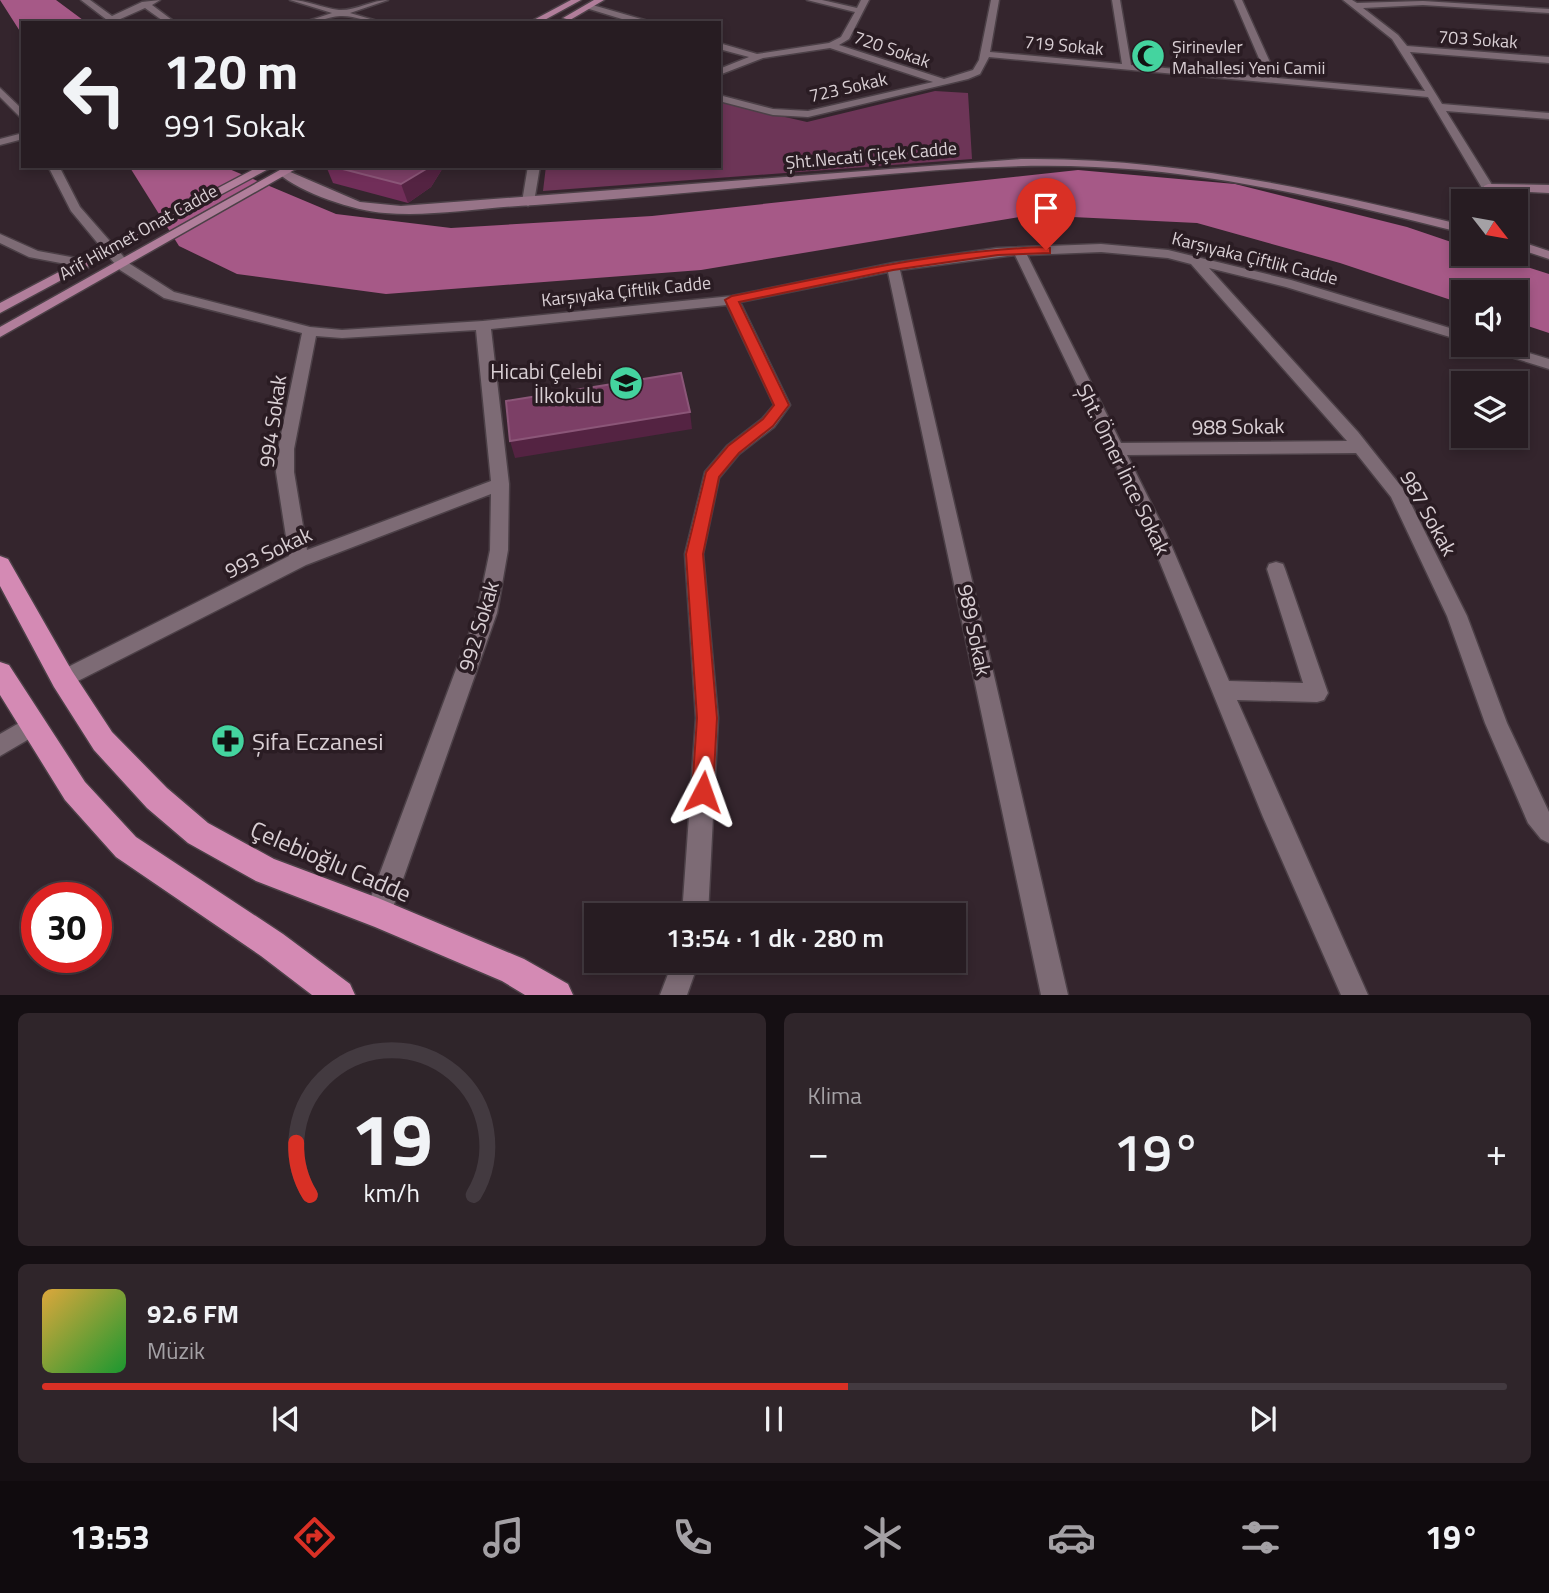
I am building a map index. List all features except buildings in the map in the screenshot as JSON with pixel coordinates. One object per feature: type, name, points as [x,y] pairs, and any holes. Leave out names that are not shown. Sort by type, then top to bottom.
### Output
[{"type":"highway","name":"Çelebioğlu Cadde","points":[[0,565],[63,679],[103,741],[157,798],[198,833],[266,870],[378,912],[513,970],[557,995]]},
{"type":"highway","points":[[0,673],[75,791],[126,847],[272,945],[339,995]]},
{"type":"main road","points":[[562,21],[600,0]]},
{"type":"main road","points":[[536,21],[573,1]]},
{"type":"main road","name":"Arif Hikmet Onat Cadde","points":[[0,333],[117,257],[133,240],[266,168]]},
{"type":"main road","name":"Arif Hikmet Onat Cadde","points":[[0,309],[87,264],[150,248],[271,181],[284,170]]},
{"type":"street","points":[[85,0],[114,21],[156,0]]},
{"type":"street","points":[[294,0],[372,21]]},
{"type":"street","points":[[312,21],[384,0]]},
{"type":"street","points":[[811,0],[861,11]]},
{"type":"street","points":[[721,71],[758,57],[831,45],[845,39],[865,0]]},
{"type":"street","points":[[984,54],[995,0]]},
{"type":"street","points":[[1116,0],[1127,67]]},
{"type":"street","points":[[1238,0],[1273,80]]},
{"type":"street","points":[[1351,3],[1423,3],[1549,11]]},
{"type":"street","points":[[1351,3],[1395,37],[1404,49],[1434,95],[1486,189]]},
{"type":"street","points":[[145,4],[169,21]]},
{"type":"street","points":[[589,6],[638,21]]},
{"type":"street","name":"720 Sokak","points":[[831,45],[943,82]]},
{"type":"street","points":[[721,47],[758,57]]},
{"type":"street","name":"703 Sokak","points":[[1404,49],[1549,60]]},
{"type":"street","name":"719 Sokak","points":[[984,54],[1434,95]]},
{"type":"street","name":"723 Sokak","points":[[721,99],[773,112],[808,114],[977,72],[984,60],[984,54]]},
{"type":"street","points":[[0,91],[21,115]]},
{"type":"street","points":[[1440,107],[1549,116]]},
{"type":"street","points":[[0,142],[21,137]]},
{"type":"street","name":"Şht.Necati Çiçek Cadde","points":[[284,170],[325,193],[381,208],[528,202],[960,165],[1090,162],[1223,176],[1370,206],[1451,226]]},
{"type":"street","name":"Karşıyaka Çiftlik Cadde","points":[[54,168],[75,208],[117,257],[169,295],[310,331],[342,334],[483,325],[732,300],[893,267],[1019,251],[1101,248],[1168,254],[1291,284],[1451,333]]},
{"type":"street","points":[[528,202],[534,168]]},
{"type":"street","points":[[1528,191],[1549,189]]},
{"type":"street","points":[[0,238],[34,254],[87,264]]},
{"type":"street","points":[[1528,248],[1549,255]]},
{"type":"street","name":"Şht. Ömer İnce Sokak","points":[[1019,251],[1157,533],[1275,817],[1355,995]]},
{"type":"street","name":"987 Sokak","points":[[1196,261],[1361,447],[1398,494],[1457,616],[1496,723],[1536,815],[1549,831]]},
{"type":"street","name":"989 Sokak","points":[[893,267],[1055,995]]},
{"type":"street","points":[[696,903],[707,718],[694,554],[712,476],[733,450],[768,423],[782,405],[732,300]]},
{"type":"street","name":"992 Sokak","points":[[378,912],[487,613],[499,550],[500,484],[483,325]]},
{"type":"street","name":"994 Sokak","points":[[299,560],[285,472],[286,449],[310,331]]},
{"type":"street","points":[[1526,357],[1549,364]]},
{"type":"street","name":"988 Sokak","points":[[1116,449],[1361,447]]},
{"type":"street","name":"993 Sokak","points":[[63,679],[299,560],[500,484]]},
{"type":"street","points":[[1222,690],[1317,693],[1276,569]]},
{"type":"street","points":[[0,746],[33,725]]},
{"type":"street","points":[[673,995],[681,973]]},
{"type":"shaded area","points":[[0,0],[56,0],[84,21],[21,21],[21,33]]},
{"type":"shaded area","points":[[935,91],[968,93],[972,159],[543,191],[546,168],[721,168],[721,102],[807,122]]},
{"type":"shaded area","points":[[130,168],[227,168],[336,214],[451,228],[652,216],[1078,170],[1235,184],[1407,227],[1451,242],[1451,266],[1524,266],[1549,274],[1549,333],[1528,326],[1528,280],[1451,280],[1451,300],[1340,263],[1197,223],[1031,215],[701,270],[386,294],[237,274],[179,246]]},
{"type":"place","name":"Şirinevler Mahallesi Yeni Camii","points":[[1148,56]]},
{"type":"place","name":"Hicabi Çelebi İlkokulu","points":[[626,383]]},
{"type":"place","name":"Şifa Eczanesi","points":[[228,741]]},
{"type":"route","points":[[703,792],[707,718],[694,554],[712,476],[733,450],[768,423],[782,405],[732,300],[893,267],[998,252],[1046,250]]}]
